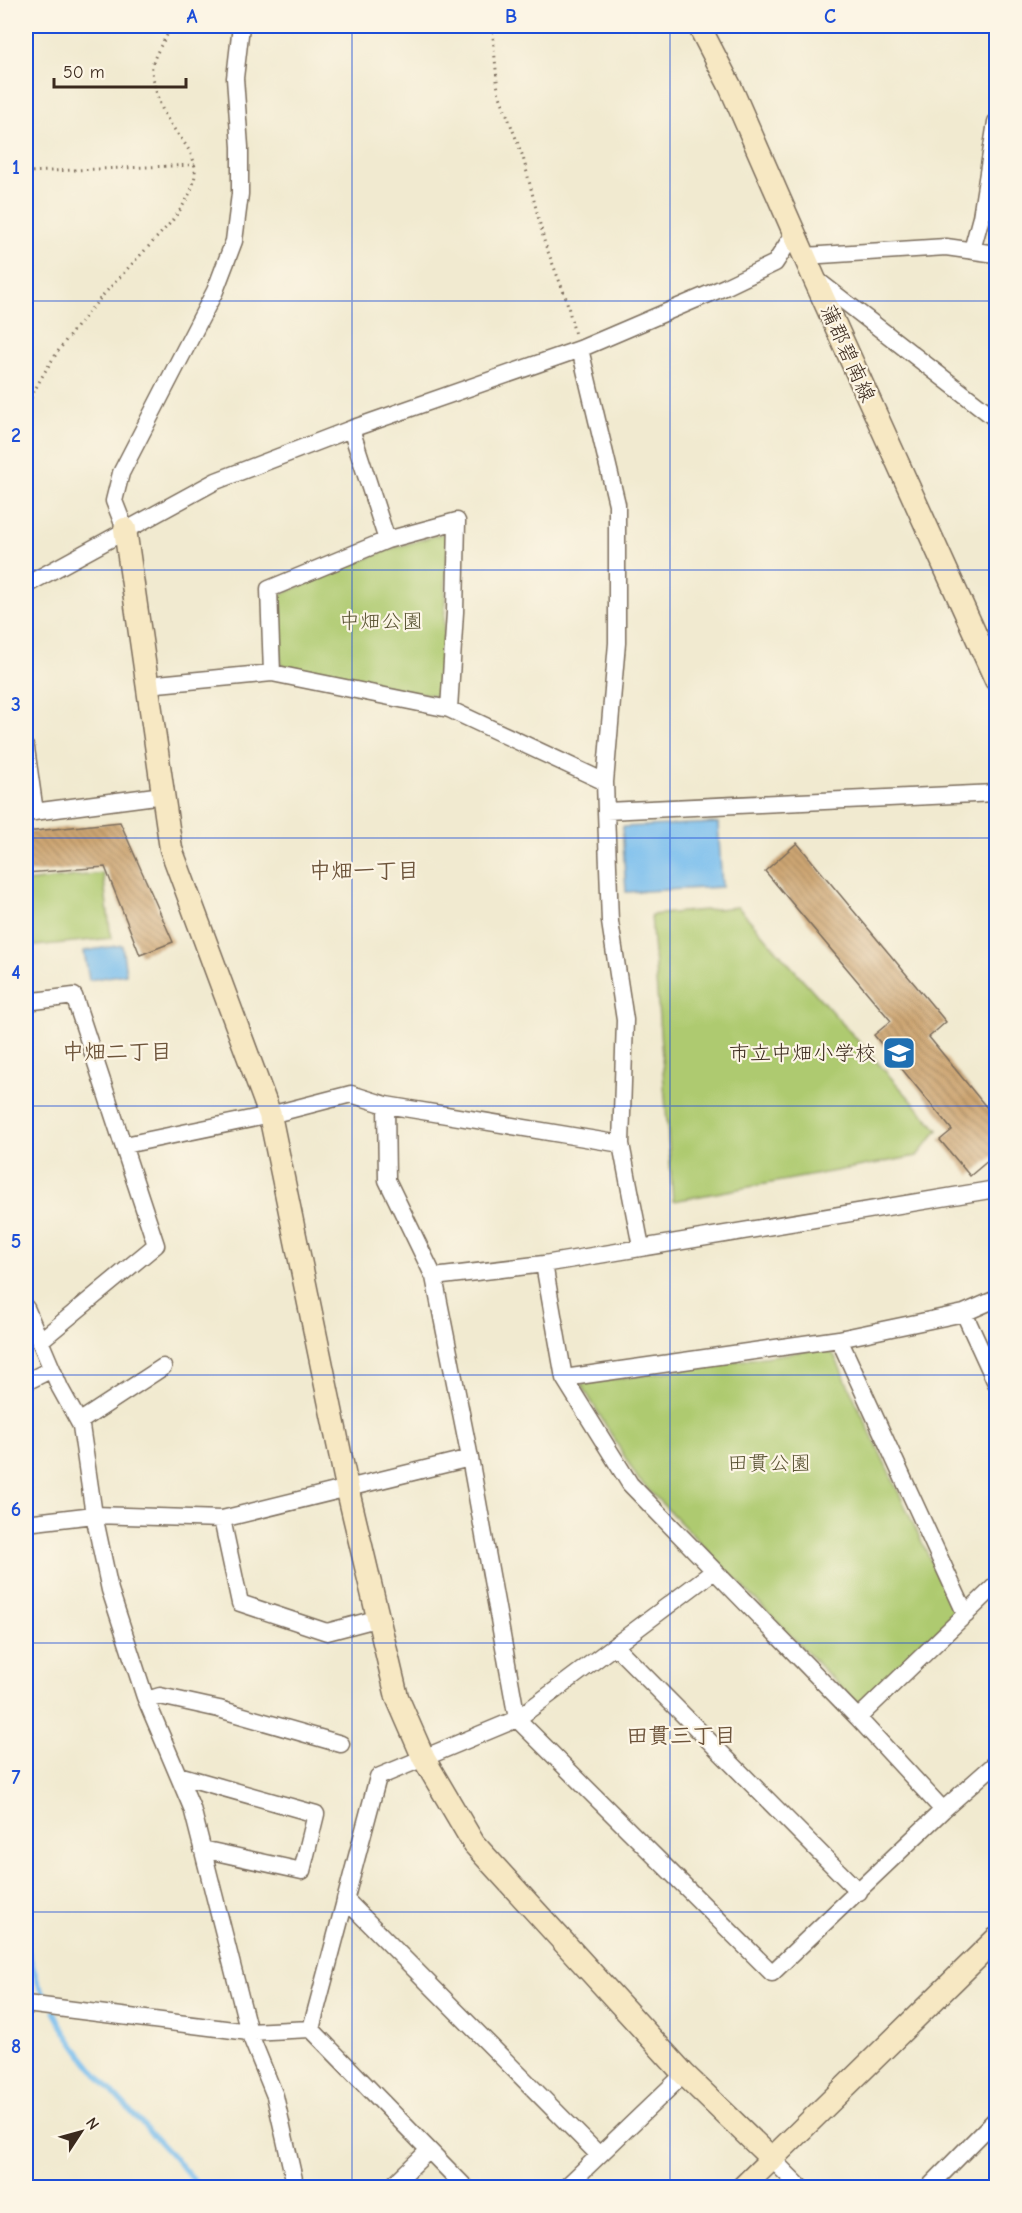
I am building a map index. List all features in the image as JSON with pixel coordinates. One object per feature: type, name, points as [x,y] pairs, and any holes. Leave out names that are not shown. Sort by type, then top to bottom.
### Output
[{"type":"street","points":[[241,26],[235,78],[240,147],[240,194],[234,241],[215,291],[121,473],[114,501],[125,530],[171,849],[270,1115],[376,1619],[397,1697],[424,1759],[474,1844],[684,2074],[801,2187]]},
{"type":"street","name":"蒲郡碧南線","points":[[699,26],[730,86],[814,278],[996,680]]},
{"type":"street","points":[[972,250],[981,217],[996,122]]},
{"type":"street","points":[[26,585],[216,482],[351,429],[580,349],[775,263],[795,232]]},
{"type":"street","points":[[805,256],[946,247],[996,254]]},
{"type":"street","points":[[814,278],[996,419]]},
{"type":"street","points":[[580,349],[617,504],[617,643],[605,782],[610,922],[625,1020],[621,1144],[641,1247]]},
{"type":"street","points":[[351,429],[387,540]]},
{"type":"street","points":[[272,673],[269,589],[387,540],[457,521],[455,612],[449,709]]},
{"type":"street","points":[[147,685],[272,673],[449,709],[605,782]]},
{"type":"street","points":[[26,748],[30,813],[164,795]]},
{"type":"street","points":[[606,811],[996,794]]},
{"type":"street","points":[[26,1002],[74,996],[125,1145],[156,1245],[40,1341]]},
{"type":"street","points":[[125,1145],[270,1115],[351,1094],[386,1105],[621,1144]]},
{"type":"street","points":[[386,1105],[387,1180],[434,1277],[470,1458],[517,1719],[772,1973],[943,1810],[996,1764]]},
{"type":"street","points":[[434,1277],[544,1264],[996,1189]]},
{"type":"street","points":[[544,1264],[564,1378],[630,1484],[858,1718],[943,1810]]},
{"type":"street","points":[[564,1378],[839,1339],[964,1313],[996,1299]]},
{"type":"street","points":[[26,1308],[52,1369],[79,1422],[94,1515],[110,1590],[147,1700],[192,1808],[249,2032],[275,2096],[296,2187]]},
{"type":"street","points":[[964,1313],[996,1383]]},
{"type":"street","points":[[839,1339],[966,1615]]},
{"type":"street","points":[[79,1422],[163,1367]]},
{"type":"street","points":[[26,1382],[52,1369]]},
{"type":"street","points":[[26,1523],[94,1515],[222,1518],[470,1458]]},
{"type":"street","points":[[222,1518],[240,1603],[327,1632],[376,1619]]},
{"type":"street","points":[[311,2029],[378,1777],[517,1719],[714,1571]]},
{"type":"street","points":[[858,1718],[996,1585]]},
{"type":"street","points":[[615,1646],[859,1892]]},
{"type":"street","points":[[147,1700],[160,1696],[219,1709],[341,1744]]},
{"type":"street","points":[[178,1775],[316,1814],[302,1871],[202,1850]]},
{"type":"street","points":[[345,1899],[599,2155]]},
{"type":"street","points":[[742,2187],[996,1938]]},
{"type":"street","points":[[26,2004],[249,2032],[311,2029],[466,2187]]},
{"type":"street","points":[[565,2187],[684,2074]]},
{"type":"street","points":[[928,2187],[996,2119]]},
{"type":"street","points":[[390,2187],[429,2150]]},
{"type":"path","points":[[26,409],[37,382],[66,338],[187,202],[197,177],[196,165],[188,146],[158,101],[152,68],[172,26]]},
{"type":"path","points":[[492,26],[498,91],[523,157],[545,244],[566,298],[580,349]]},
{"type":"path","points":[[26,172],[196,165]]},
{"type":"green space","name":"中畑公園","points":[[448,532],[441,697],[281,665],[279,595],[390,549]]},
{"type":"green space","points":[[103,873],[111,938],[26,947],[26,882]]},
{"type":"green space","points":[[738,907],[938,1130],[917,1156],[673,1201],[651,915]]},
{"type":"green space","name":"田貫公園","points":[[825,1348],[834,1355],[953,1608],[950,1620],[864,1701],[857,1704],[638,1479],[581,1384]]},
{"type":"water","points":[[718,823],[722,887],[626,892],[622,827]]},
{"type":"water","points":[[122,945],[126,974],[89,980],[84,951]]},
{"type":"building","points":[[120,822],[173,942],[140,955],[105,867],[26,873],[26,832]]},
{"type":"building","points":[[797,843],[946,1022],[929,1037],[996,1119],[996,1154],[970,1176],[940,1140],[952,1130],[874,1035],[891,1021],[765,871]]},
{"type":"waterway","points":[[26,1945],[39,1985],[50,2004]]},
{"type":"waterway","points":[[54,2012],[85,2060],[103,2082],[200,2188]]},
{"type":"place","name":"市立中畑小学校","points":[[899,1053]]},
{"type":"district","name":"中畑一丁目","points":[[364,871]]},
{"type":"district","name":"中畑二丁目","points":[[117,1052]]},
{"type":"district","name":"田貫三丁目","points":[[681,1736]]}]
